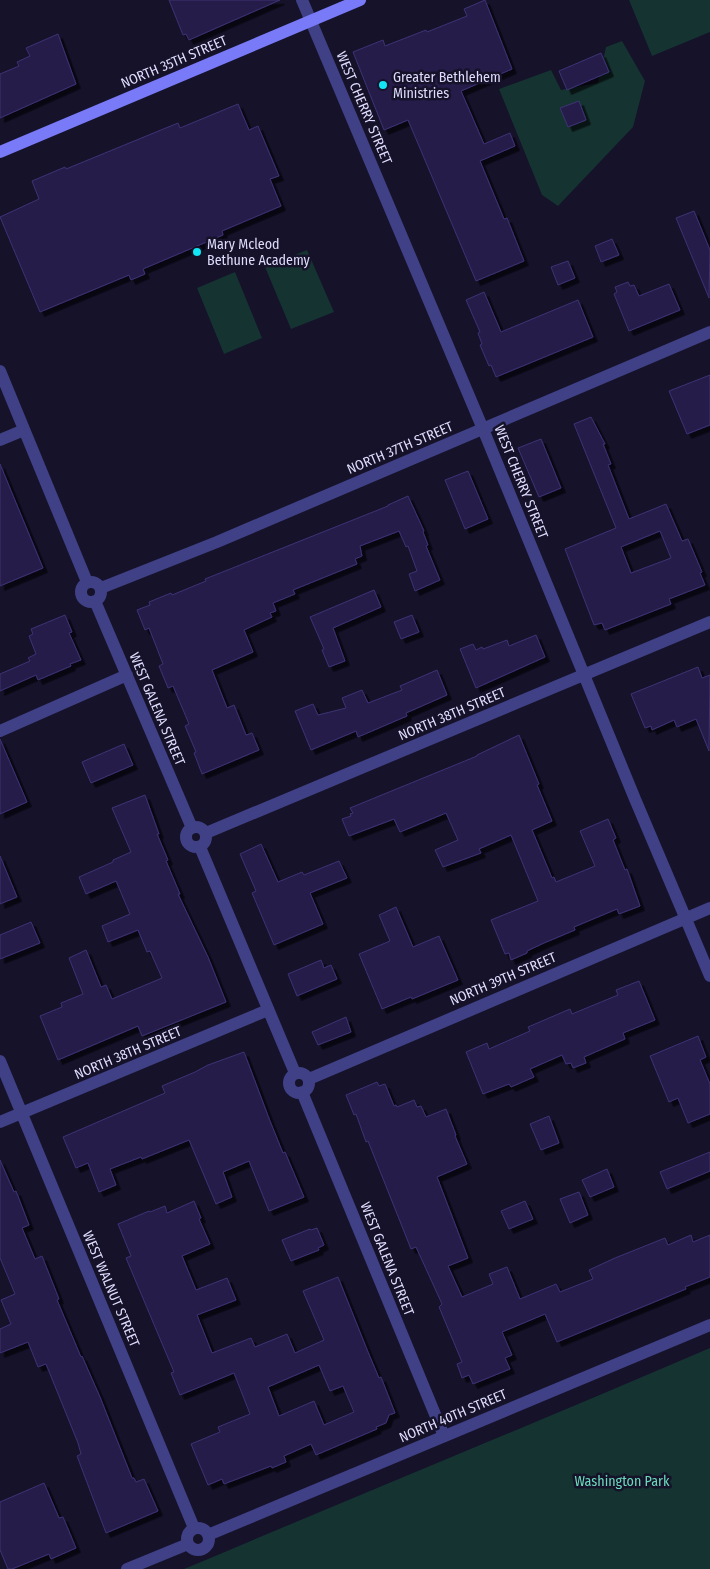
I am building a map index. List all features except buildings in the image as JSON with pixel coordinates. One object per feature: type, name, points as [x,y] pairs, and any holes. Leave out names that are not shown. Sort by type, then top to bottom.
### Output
[{"type":"main road","name":"NORTH 35TH STREET","points":[[0,152],[360,0]]},
{"type":"street","name":"WEST CHERRY STREET","points":[[302,0],[483,429],[710,976]]},
{"type":"street","name":"NORTH 37TH STREET","points":[[101,588],[217,542],[710,332]]},
{"type":"street","points":[[0,371],[87,582]]},
{"type":"street","points":[[0,440],[24,430]]},
{"type":"street","points":[[87,582],[97,583],[101,588],[101,597],[95,601],[87,601],[82,596],[82,587],[87,582]]},
{"type":"street","name":"WEST GALENA STREET","points":[[95,601],[192,828]]},
{"type":"street","name":"NORTH 38TH STREET","points":[[206,833],[710,622]]},
{"type":"street","points":[[0,731],[127,675]]},
{"type":"street","points":[[192,828],[202,828],[206,833],[206,842],[200,847],[192,846],[187,842],[187,833],[192,828]]},
{"type":"street","points":[[200,847],[295,1073]]},
{"type":"street","name":"NORTH 39TH STREET","points":[[309,1079],[710,908]]},
{"type":"street","name":"NORTH 38TH STREET","points":[[0,1122],[268,1010]]},
{"type":"street","name":"WEST WALNUT STREET","points":[[0,1061],[194,1528]]},
{"type":"street","points":[[295,1073],[304,1074],[309,1079],[310,1085],[306,1090],[294,1092],[290,1088],[290,1078],[295,1073]]},
{"type":"street","name":"WEST GALENA STREET","points":[[302,1092],[444,1436]]},
{"type":"street","name":"NORTH 40TH STREET","points":[[208,1535],[710,1325]]},
{"type":"street","points":[[194,1528],[204,1529],[208,1535],[209,1542],[201,1550],[194,1549],[188,1544],[187,1536],[194,1528]]},
{"type":"street","points":[[127,1569],[188,1544]]},
{"type":"green space","points":[[629,0],[710,0],[710,32],[652,56]]},
{"type":"green space","points":[[622,41],[645,81],[633,127],[558,206],[542,195],[499,89],[551,70],[561,90],[598,83],[606,47]]},
{"type":"green space","points":[[307,250],[334,312],[291,329],[265,267]]},
{"type":"green space","points":[[235,272],[262,338],[224,354],[197,288]]},
{"type":"green space","name":"Washington Park","points":[[710,1348],[710,1569],[184,1569],[579,1404]]},
{"type":"place","name":"Greater Bethlehem Ministries","points":[[383,85]]},
{"type":"place","name":"Mary Mcleod Bethune Academy","points":[[197,252]]}]
